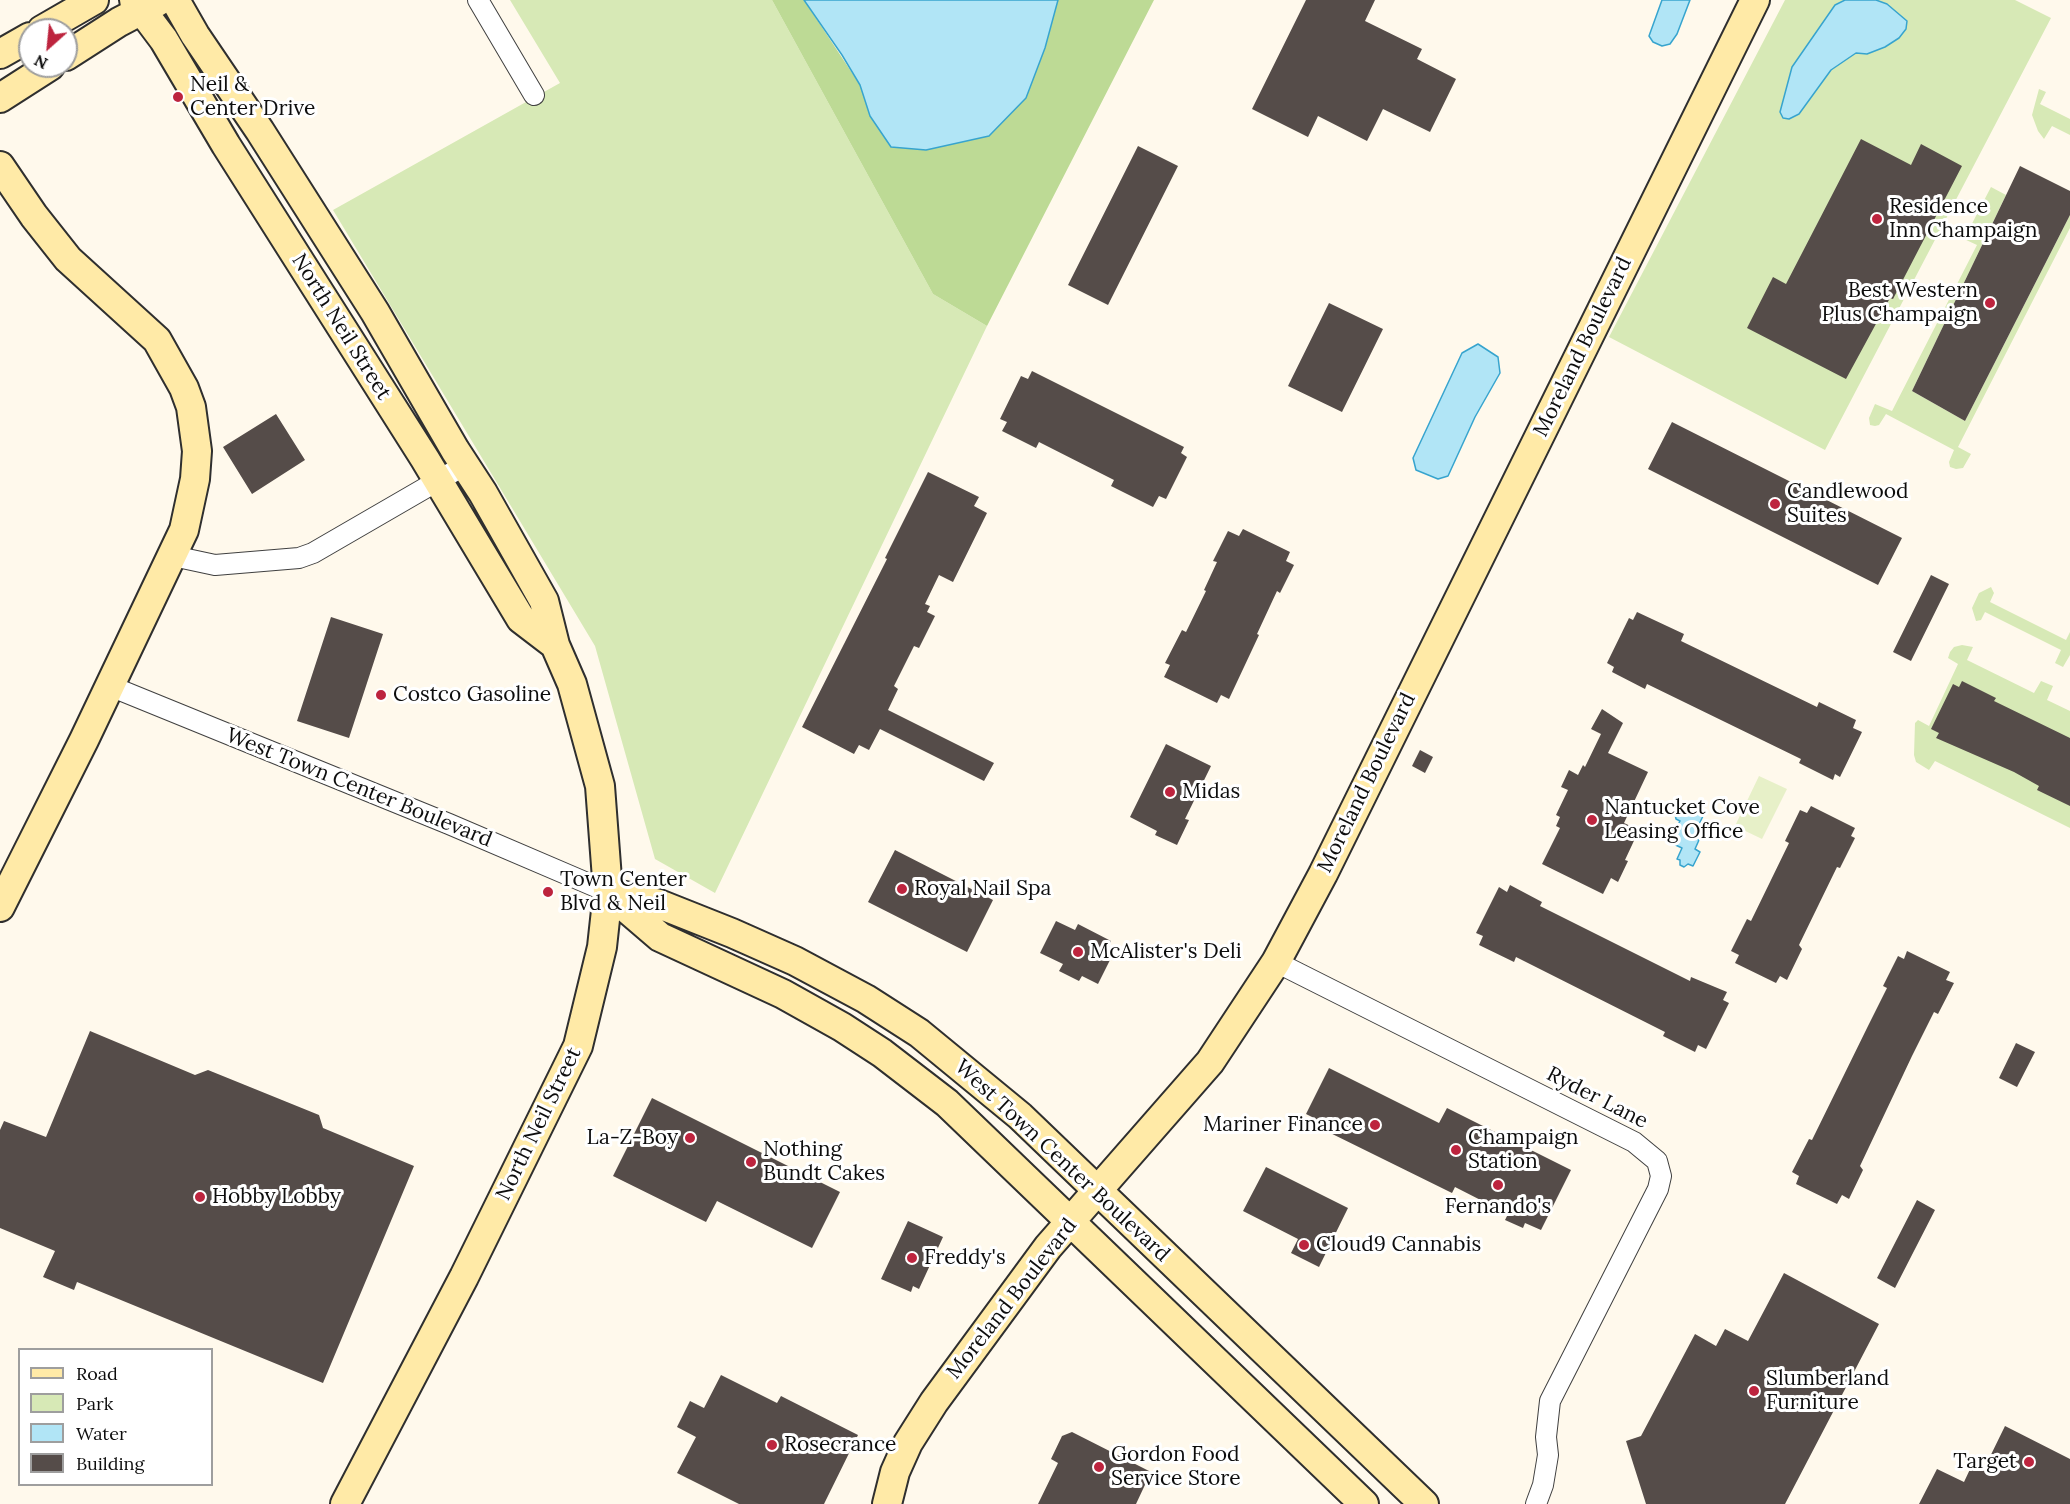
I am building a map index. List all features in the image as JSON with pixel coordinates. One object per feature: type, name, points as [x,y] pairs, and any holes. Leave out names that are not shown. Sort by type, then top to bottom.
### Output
[{"type":"main road","points":[[62,18],[93,0]]},
{"type":"main road","name":"North Neil Street","points":[[176,0],[195,36],[260,131],[375,312],[544,601],[555,645],[572,684],[600,786],[608,892],[593,989],[572,1063],[345,1504]]},
{"type":"main road","name":"Moreland Boulevard","points":[[887,1504],[895,1472],[908,1443],[928,1410],[1069,1223],[1099,1192],[1210,1062],[1276,962],[1323,874],[1755,0]]},
{"type":"main road","points":[[78,48],[146,3]]},
{"type":"main road","name":"North Neil Street","points":[[146,3],[164,40],[232,155],[438,482],[521,619],[555,645]]},
{"type":"main road","points":[[0,54],[18,44]]},
{"type":"main road","points":[[0,98],[31,78]]},
{"type":"main road","points":[[0,166],[29,209],[68,259],[157,340],[184,388],[191,407],[197,451],[192,499],[184,530],[110,686],[0,907]]},
{"type":"main road","name":"West Town Center Boulevard","points":[[608,892],[659,904],[732,933],[866,999],[919,1033],[970,1073],[1099,1192],[1424,1504]]},
{"type":"main road","name":"West Town Center Boulevard","points":[[608,892],[660,938],[783,994],[882,1053],[947,1103],[1069,1223],[1364,1504]]},
{"type":"street","points":[[478,0],[534,95]]},
{"type":"street","points":[[172,556],[215,565],[299,558],[465,465]]},
{"type":"street","name":"West Town Center Boulevard","points":[[110,686],[449,824],[608,892]]},
{"type":"street","name":"Ryder Lane","points":[[1276,962],[1634,1142],[1658,1161],[1661,1176],[1658,1189],[1550,1401],[1546,1437],[1548,1455],[1543,1485],[1536,1504]]},
{"type":"green space","points":[[510,0],[772,0],[933,294],[987,326],[715,893],[655,859],[595,646],[333,210],[560,83]]},
{"type":"green space","points":[[772,0],[804,0],[860,85],[870,116],[1045,48],[1058,0],[1154,0],[987,326],[933,294]]},
{"type":"green space","points":[[1785,0],[2015,0],[2051,18],[1825,450],[1609,337]]},
{"type":"green space","points":[[2039,89],[2046,92],[2040,104],[2070,119],[2070,135],[2052,126],[2044,139],[2038,131],[2032,115]]},
{"type":"green space","points":[[1991,187],[2006,195],[1912,391],[1965,421],[2070,215],[2070,228],[1958,447],[1971,454],[1963,468],[1956,469],[1950,467],[1949,462],[1954,450],[1886,414],[1879,425],[1875,426],[1870,425],[1869,418],[1875,404],[1892,411],[1977,245],[1964,239]]},
{"type":"green space","points":[[1991,587],[1994,593],[1990,602],[2066,640],[2070,632],[2070,655],[2063,667],[2055,663],[2061,650],[1985,612],[1981,620],[1976,621],[1972,608],[1979,593]]},
{"type":"green space","points":[[1962,645],[1973,647],[1967,660],[2034,693],[2041,681],[2053,686],[2047,700],[2070,711],[2070,828],[1935,761],[1929,770],[1916,762],[1914,755],[1915,723],[1918,720],[1929,726],[1958,664],[1948,658],[1950,652],[1954,647]]},
{"type":"green space","points":[[1759,776],[1787,789],[1762,839],[1735,826]]},
{"type":"water","points":[[804,0],[1058,0],[1045,48],[1026,98],[989,136],[926,150],[891,147],[870,116],[860,85]]},
{"type":"water","points":[[1662,0],[1690,0],[1677,34],[1670,44],[1662,46],[1653,42],[1649,36]]},
{"type":"water","points":[[1845,0],[1876,0],[1887,4],[1907,21],[1906,29],[1899,38],[1885,47],[1867,54],[1856,53],[1831,70],[1799,114],[1789,119],[1783,118],[1780,112],[1792,67],[1835,5]]},
{"type":"water","points":[[1478,344],[1498,357],[1500,373],[1475,417],[1448,476],[1438,479],[1416,470],[1413,458],[1462,353]]},
{"type":"water","points":[[1682,806],[1703,816],[1693,837],[1699,840],[1695,849],[1700,852],[1693,866],[1688,864],[1684,867],[1677,859],[1682,848],[1669,842],[1672,837],[1669,830],[1676,828],[1680,821],[1676,819],[1675,814]]},
{"type":"building","points":[[1306,0],[1375,0],[1365,21],[1422,49],[1417,59],[1456,79],[1430,132],[1383,109],[1367,141],[1318,116],[1308,137],[1252,109]]},
{"type":"building","name":"Residence Inn Champaign","points":[[1861,139],[1911,165],[1921,144],[1962,166],[1893,299],[1890,298],[1846,379],[1747,328],[1773,277],[1786,284]]},
{"type":"building","points":[[1138,146],[1178,166],[1108,305],[1068,285]]},
{"type":"building","name":"Best Western Plus Champaign","points":[[2020,166],[2070,191],[2070,215],[1965,421],[1912,391]]},
{"type":"building","points":[[1329,303],[1383,329],[1342,412],[1288,386]]},
{"type":"building","points":[[1032,371],[1184,447],[1181,453],[1187,457],[1166,499],[1159,496],[1153,507],[1111,486],[1114,480],[1039,442],[1036,448],[1002,431],[1007,422],[1000,419],[1021,376],[1028,379]]},
{"type":"building","points":[[276,414],[305,460],[252,494],[223,447]]},
{"type":"building","name":"Candlewood Suites","points":[[1672,422],[1902,538],[1878,585],[1648,469]]},
{"type":"building","points":[[928,472],[979,497],[974,506],[987,513],[953,582],[939,575],[925,604],[930,606],[927,612],[935,616],[919,648],[914,646],[894,686],[898,689],[888,710],[994,763],[984,781],[880,729],[869,750],[859,745],[854,754],[802,727]]},
{"type":"building","points":[[1243,529],[1290,552],[1286,561],[1294,565],[1280,593],[1277,591],[1229,699],[1221,695],[1217,703],[1164,677],[1170,665],[1165,663],[1182,630],[1186,632],[1206,591],[1204,590],[1217,562],[1213,561],[1228,531],[1239,536]]},
{"type":"building","points":[[1931,575],[1949,584],[1911,661],[1893,652]]},
{"type":"building","points":[[1637,612],[1684,634],[1681,641],[1817,707],[1819,702],[1856,720],[1853,728],[1862,732],[1840,777],[1835,774],[1833,780],[1799,763],[1801,759],[1647,684],[1645,689],[1612,672],[1614,667],[1607,663],[1629,618],[1633,620]]},
{"type":"building","points":[[331,617],[383,634],[349,738],[297,721]]},
{"type":"building","points":[[1962,681],[1996,698],[1994,701],[2070,738],[2070,806],[2037,790],[2039,786],[2014,772],[1936,738],[1939,733],[1931,729],[1953,684],[1959,687]]},
{"type":"building","name":"Nantucket Cove Leasing Office","points":[[1602,709],[1623,723],[1608,753],[1648,772],[1624,823],[1639,830],[1625,860],[1628,861],[1618,882],[1611,878],[1603,894],[1542,864],[1560,828],[1556,826],[1560,817],[1556,815],[1568,790],[1561,787],[1569,770],[1578,775],[1583,765],[1585,767],[1601,734],[1591,729]]},
{"type":"building","name":"Midas","points":[[1166,744],[1211,766],[1185,819],[1189,820],[1177,845],[1155,835],[1157,831],[1130,817]]},
{"type":"building","points":[[1420,750],[1433,757],[1425,773],[1412,766]]},
{"type":"building","points":[[1811,806],[1855,828],[1851,836],[1855,838],[1840,868],[1837,867],[1799,945],[1802,949],[1787,980],[1780,976],[1776,983],[1735,963],[1739,955],[1731,951],[1747,919],[1751,921],[1789,843],[1785,841],[1800,810],[1807,813]]},
{"type":"building","points":[[895,850],[993,900],[967,952],[868,902]]},
{"type":"building","points":[[1510,885],[1542,902],[1540,906],[1690,981],[1691,977],[1727,992],[1723,1000],[1729,1003],[1706,1049],[1698,1045],[1695,1052],[1663,1036],[1665,1032],[1516,957],[1514,962],[1479,945],[1483,936],[1476,933],[1499,887],[1507,892]]},
{"type":"building","name":"McAlister's Deli","points":[[1056,921],[1075,930],[1078,924],[1111,941],[1109,947],[1115,950],[1098,984],[1082,976],[1079,981],[1059,971],[1063,964],[1040,953]]},
{"type":"building","points":[[1907,951],[1950,972],[1946,980],[1954,983],[1938,1014],[1934,1012],[1912,1056],[1860,1166],[1863,1170],[1849,1199],[1842,1195],[1837,1204],[1796,1184],[1799,1176],[1792,1172],[1809,1139],[1812,1140],[1887,988],[1883,986],[1898,956],[1904,959]]},
{"type":"building","name":"Hobby Lobby","points":[[90,1031],[195,1075],[208,1070],[319,1115],[323,1128],[414,1166],[323,1383],[77,1282],[74,1290],[43,1277],[55,1251],[0,1228],[0,1130],[4,1121],[46,1137]]},
{"type":"building","points":[[2016,1043],[2035,1052],[2017,1087],[1999,1078]]},
{"type":"building","name":"Champaign Station","points":[[1329,1068],[1439,1123],[1447,1108],[1571,1170],[1541,1230],[1525,1223],[1523,1228],[1505,1220],[1508,1214],[1455,1187],[1452,1193],[1310,1123],[1312,1117],[1306,1114]]},
{"type":"building","points":[[652,1098],[840,1192],[812,1248],[717,1201],[706,1222],[613,1176]]},
{"type":"building","points":[[1266,1167],[1348,1208],[1319,1267],[1291,1253],[1298,1239],[1243,1211]]},
{"type":"building","points":[[1917,1200],[1935,1210],[1895,1288],[1877,1278]]},
{"type":"building","name":"Freddy's","points":[[908,1221],[943,1237],[919,1289],[913,1286],[911,1292],[881,1279]]},
{"type":"building","name":"Slumberland Furniture","points":[[1784,1273],[1879,1324],[1785,1504],[1646,1504],[1626,1441],[1641,1436],[1695,1334],[1716,1346],[1725,1329],[1748,1341]]},
{"type":"building","name":"Rosecrance","points":[[721,1375],[777,1403],[781,1396],[858,1435],[824,1504],[739,1504],[677,1473],[696,1437],[677,1427],[690,1401],[704,1408]]},
{"type":"building","name":"Target","points":[[2005,1426],[2070,1459],[2070,1504],[1919,1504],[1937,1469],[1964,1482],[1972,1465],[1983,1471]]},
{"type":"building","name":"Gordon Food Service Store","points":[[1072,1432],[1151,1472],[1136,1504],[1038,1504],[1058,1463],[1051,1459],[1062,1436]]},
{"type":"place","name":"Neil & Center Drive","points":[[178,97]]},
{"type":"place","name":"Residence Inn Champaign","points":[[1877,219]]},
{"type":"place","name":"Best Western Plus Champaign","points":[[1990,303]]},
{"type":"place","name":"Candlewood Suites","points":[[1775,504]]},
{"type":"place","name":"Costco Gasoline","points":[[381,695]]},
{"type":"place","name":"Midas","points":[[1170,792]]},
{"type":"place","name":"Nantucket Cove Leasing Office","points":[[1592,820]]},
{"type":"place","name":"Royal Nail Spa","points":[[902,889]]},
{"type":"place","name":"Town Center Blvd & Neil","points":[[548,892]]},
{"type":"place","name":"McAlister's Deli","points":[[1078,952]]},
{"type":"place","name":"Mariner Finance","points":[[1375,1125]]},
{"type":"place","name":"La-Z-Boy","points":[[690,1138]]},
{"type":"place","name":"Champaign Station","points":[[1456,1150]]},
{"type":"place","name":"Nothing Bundt Cakes","points":[[751,1162]]},
{"type":"place","name":"Fernando's","points":[[1498,1185]]},
{"type":"place","name":"Hobby Lobby","points":[[200,1197]]},
{"type":"place","name":"Cloud9 Cannabis","points":[[1304,1245]]},
{"type":"place","name":"Freddy's","points":[[912,1258]]},
{"type":"place","name":"Slumberland Furniture","points":[[1754,1391]]},
{"type":"place","name":"Rosecrance","points":[[772,1445]]},
{"type":"place","name":"Target","points":[[2029,1462]]},
{"type":"place","name":"Gordon Food Service Store","points":[[1099,1467]]}]
